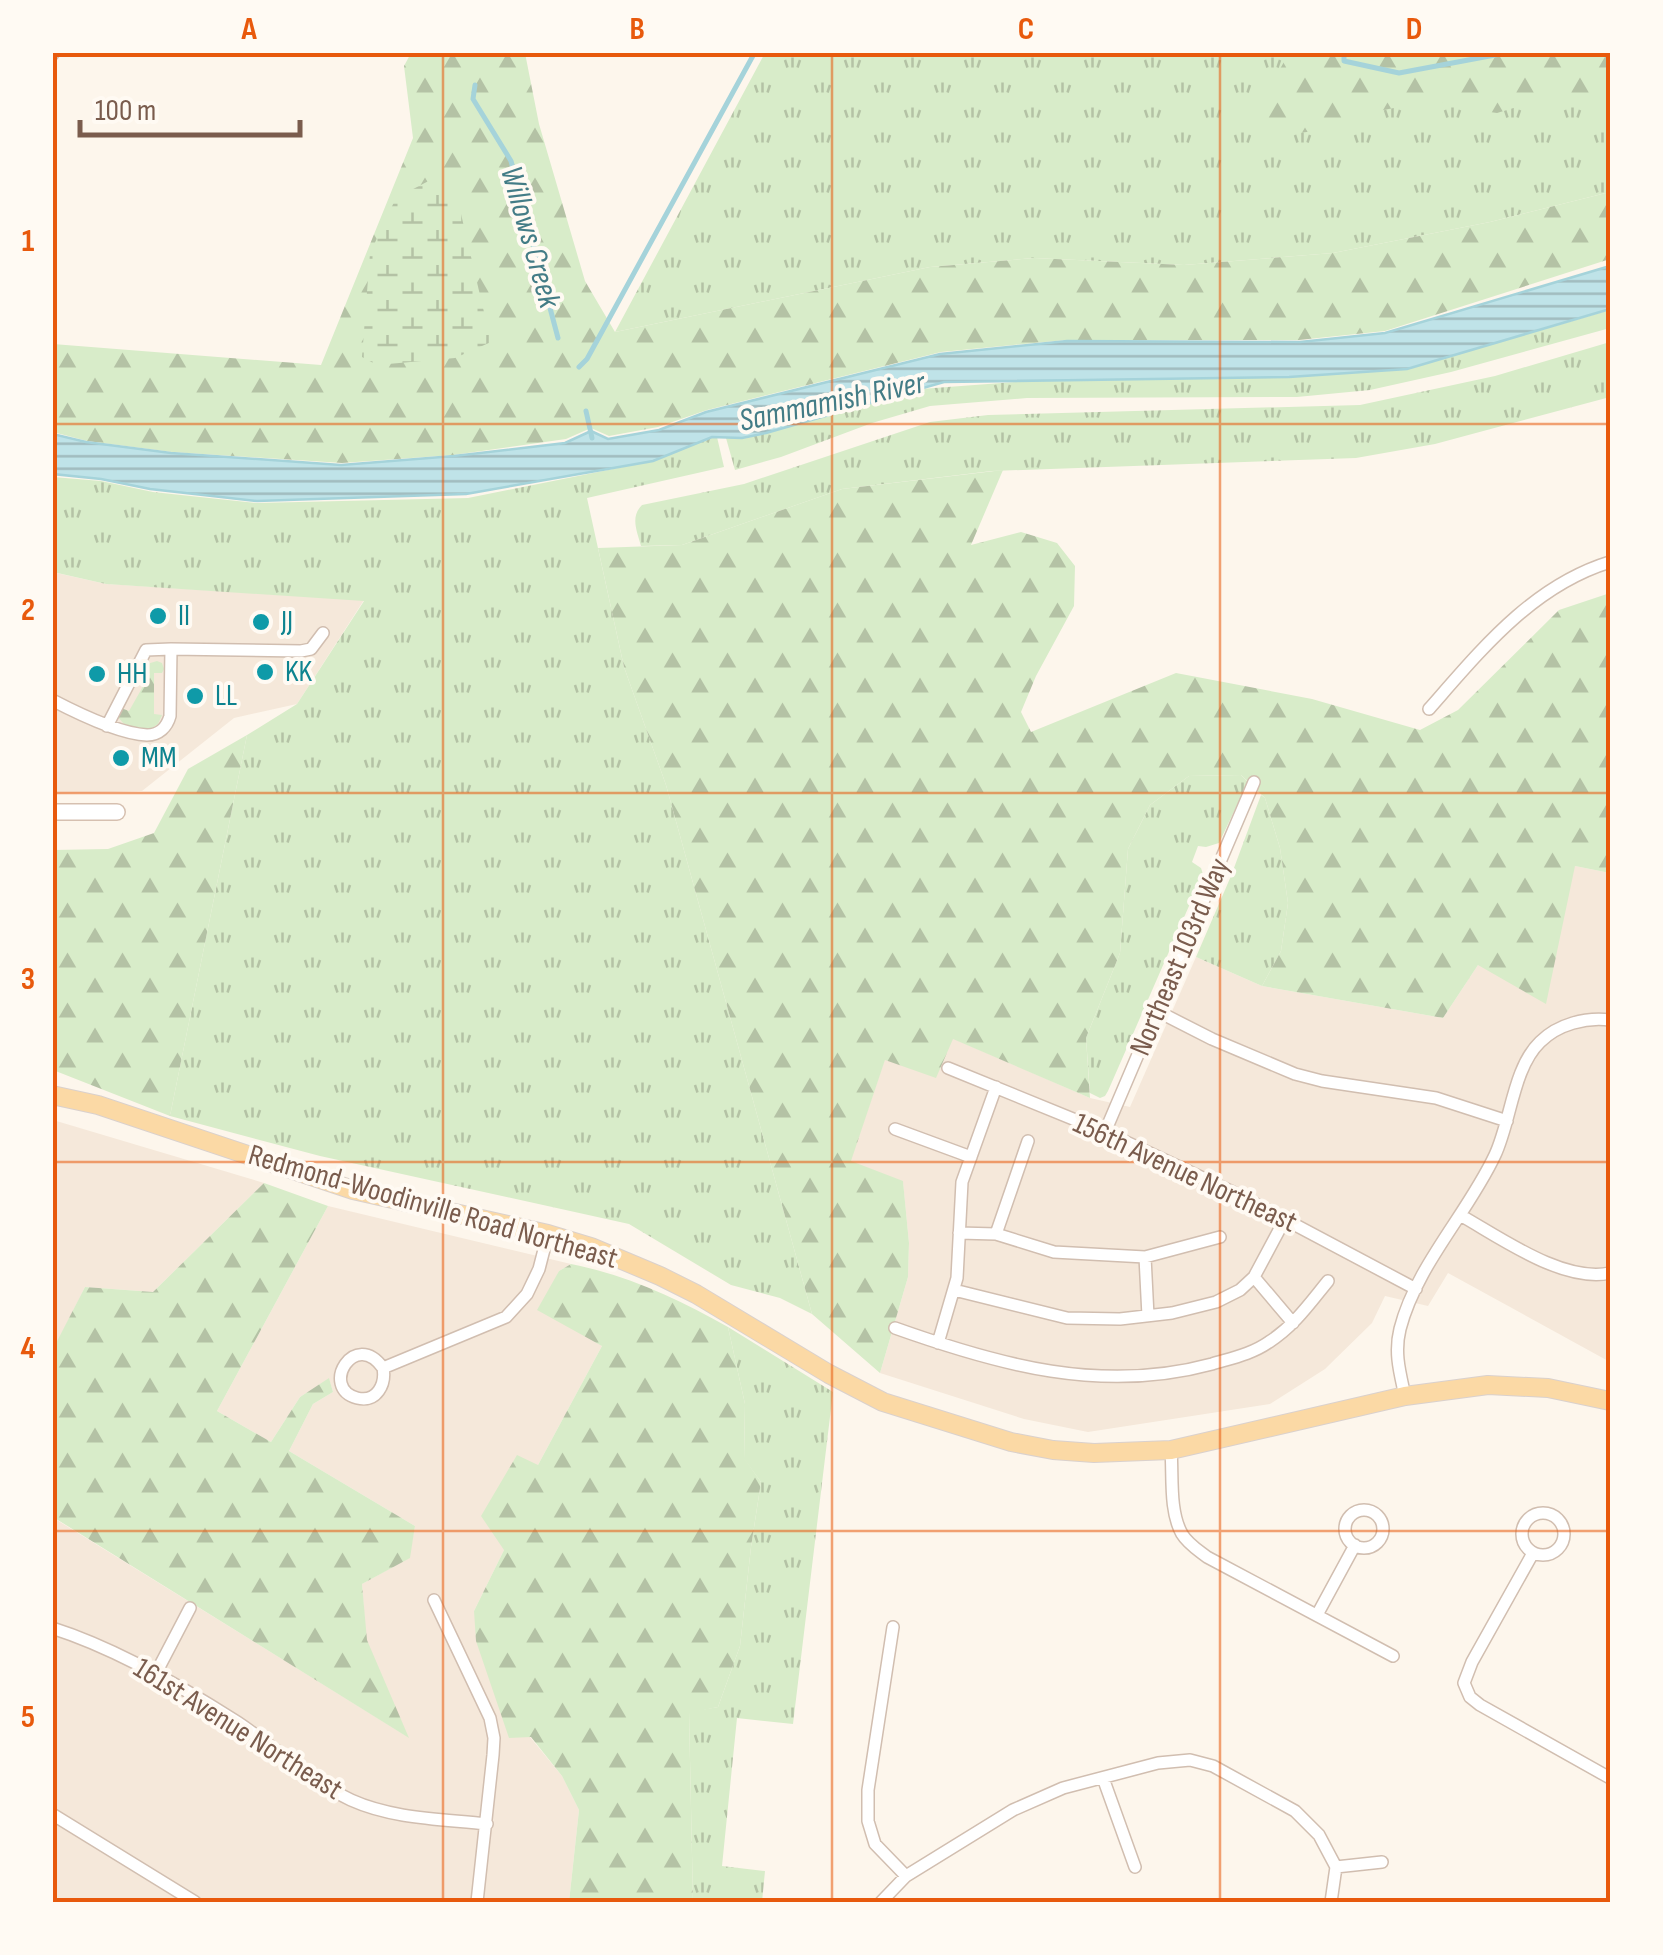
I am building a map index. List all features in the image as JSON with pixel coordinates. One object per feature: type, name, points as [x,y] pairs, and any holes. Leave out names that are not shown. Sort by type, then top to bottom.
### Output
[{"type":"main road","name":"Redmond-Woodinville Road Northeast","points":[[52,1095],[98,1105],[353,1190],[591,1247],[672,1282],[883,1402],[1012,1442],[1094,1453],[1171,1450],[1405,1396],[1488,1385],[1548,1388],[1610,1401]]},
{"type":"street","points":[[1429,709],[1486,646],[1531,604],[1562,582],[1610,562]]},
{"type":"street","points":[[107,726],[146,650],[301,651],[312,649],[323,632]]},
{"type":"street","points":[[52,700],[107,726],[149,736],[167,726],[170,716],[170,648]]},
{"type":"street","name":"Northeast 103rd Way","points":[[1106,1132],[1254,782]]},
{"type":"street","points":[[52,812],[117,812]]},
{"type":"street","points":[[1157,1012],[1297,1075],[1436,1098],[1507,1122]]},
{"type":"street","points":[[1405,1396],[1396,1351],[1404,1314],[1494,1157],[1526,1061],[1540,1042],[1559,1029],[1580,1020],[1610,1020]]},
{"type":"street","name":"156th Avenue Northeast","points":[[948,1068],[1106,1132],[1238,1194],[1416,1288]]},
{"type":"street","points":[[938,1343],[957,1278],[962,1182],[996,1087]]},
{"type":"street","points":[[895,1129],[971,1157]]},
{"type":"street","points":[[996,1234],[1028,1141]]},
{"type":"street","points":[[1460,1215],[1572,1273],[1610,1273]]},
{"type":"street","points":[[954,1290],[1067,1318],[1120,1319],[1172,1313],[1216,1302],[1240,1290],[1254,1277],[1285,1219]]},
{"type":"street","points":[[959,1233],[996,1234],[1054,1252],[1146,1257],[1220,1237]]},
{"type":"street","points":[[383,1368],[506,1317],[533,1281],[548,1234]]},
{"type":"street","points":[[1146,1257],[1148,1316]]},
{"type":"street","points":[[1254,1277],[1293,1323]]},
{"type":"street","points":[[895,1328],[1018,1366],[1062,1374],[1177,1374],[1246,1354],[1270,1341],[1293,1323],[1328,1281]]},
{"type":"street","points":[[1171,1450],[1175,1514],[1190,1544],[1207,1557],[1393,1656]]},
{"type":"street","points":[[1317,1615],[1355,1545]]},
{"type":"street","points":[[1533,1554],[1464,1683],[1480,1705],[1610,1778]]},
{"type":"street","points":[[434,1600],[490,1718],[494,1738],[476,1902]]},
{"type":"street","points":[[155,1675],[190,1608]]},
{"type":"street","points":[[893,1627],[868,1790],[868,1821],[876,1844],[906,1876]]},
{"type":"street","name":"161st Avenue Northeast","points":[[52,1628],[80,1637],[155,1675],[237,1722],[318,1781],[352,1800],[399,1814],[487,1824]]},
{"type":"street","points":[[882,1902],[906,1876],[1013,1810],[1063,1788],[1158,1763],[1190,1760],[1213,1766],[1296,1810],[1319,1835],[1336,1867],[1330,1902]]},
{"type":"street","points":[[1103,1778],[1135,1867]]},
{"type":"street","points":[[52,1814],[195,1902]]},
{"type":"street","points":[[1336,1867],[1382,1862]]},
{"type":"shaded area","points":[[52,572],[106,584],[364,600],[297,704],[234,718],[142,791],[53,794]]},
{"type":"shaded area","points":[[1575,866],[1610,873],[1610,1362],[1448,1273],[1428,1306],[1385,1296],[1372,1323],[1325,1369],[1270,1404],[1088,1432],[1024,1419],[880,1373],[908,1277],[903,1182],[850,1162],[885,1059],[952,1038],[1090,1098],[1130,1107],[1196,957],[1262,986],[1443,1018],[1478,965]]},
{"type":"shaded area","points":[[53,1120],[264,1183],[153,1292],[85,1287],[53,1351]]},
{"type":"shaded area","points":[[328,1206],[571,1264],[559,1271],[550,1291],[602,1346],[538,1465],[474,1611],[530,1737],[562,1776],[579,1810],[569,1902],[53,1902],[52,1517],[408,1737],[366,1640],[362,1584],[409,1558],[415,1526],[289,1451],[313,1404],[333,1392],[329,1379],[300,1397],[271,1442],[217,1411]]},
{"type":"green space","points":[[411,53],[525,53],[539,124],[585,281],[615,332],[930,267],[1034,258],[1184,265],[1333,253],[1490,222],[1610,192],[1610,259],[1385,331],[1299,340],[1066,340],[941,352],[707,410],[658,427],[609,436],[591,428],[566,439],[453,455],[342,463],[172,452],[87,441],[53,432],[53,344],[321,365],[413,138],[404,66]]},
{"type":"green space","points":[[765,53],[1610,53],[1610,192],[1490,222],[1333,253],[1184,265],[1034,258],[930,267],[615,332]]},
{"type":"green space","points":[[1289,53],[1610,53],[1610,98],[1554,96],[1497,113],[1435,100],[1358,115],[1335,129],[1288,134],[1271,142],[1256,135],[1262,101]]},
{"type":"green space","points":[[440,175],[457,197],[491,342],[455,358],[377,365],[362,357],[370,253],[396,198]]},
{"type":"green space","points":[[1610,310],[1610,328],[1370,390],[1297,397],[1027,398],[930,406],[735,470],[726,438],[748,436],[921,389],[1028,381],[1270,377],[1407,369]]},
{"type":"green space","points":[[1610,342],[1610,397],[1435,444],[1356,458],[992,471],[842,489],[682,545],[641,546],[636,530],[636,514],[642,505],[744,484],[930,422],[988,415],[1360,405],[1495,376]]},
{"type":"green space","points":[[717,437],[724,467],[587,498],[624,667],[666,785],[812,1314],[780,1298],[731,1285],[629,1224],[320,1156],[170,1116],[247,735],[297,704],[364,601],[106,584],[53,572],[53,477],[257,503],[468,498],[648,462]]},
{"type":"green space","points":[[1003,470],[971,545],[1021,532],[1057,543],[1075,566],[1074,606],[1021,712],[1031,732],[1176,673],[1312,699],[1420,730],[1458,710],[1559,610],[1610,593],[1610,873],[1575,866],[1546,1004],[1478,965],[1443,1018],[1262,986],[1281,951],[1288,903],[1280,848],[1265,798],[1241,775],[1189,776],[1150,805],[1128,849],[1120,953],[1086,1038],[1090,1098],[953,1039],[936,1078],[885,1060],[851,1161],[903,1181],[908,1277],[880,1373],[812,1314],[666,785],[624,667],[598,548],[682,545],[842,489]]},
{"type":"green space","points":[[157,661],[164,669],[154,673],[154,714],[162,715],[149,730],[129,726],[117,716],[121,708],[129,711],[150,674],[147,664]]},
{"type":"green space","points":[[247,735],[170,1116],[53,1070],[53,850],[108,849],[154,833],[188,769]]},
{"type":"green space","points":[[1241,775],[1248,782],[1219,843],[1198,846],[1192,862],[1203,874],[1108,1091],[1100,1098],[1090,1093],[1086,1038],[1120,953],[1128,849],[1150,805],[1189,776]]},
{"type":"green space","points":[[1261,795],[1280,848],[1288,903],[1281,951],[1262,986],[1196,957]]},
{"type":"green space","points":[[264,1183],[328,1206],[217,1411],[271,1442],[300,1397],[329,1378],[333,1392],[313,1404],[289,1451],[415,1526],[410,1558],[362,1584],[367,1640],[409,1738],[53,1517],[52,1351],[85,1287],[153,1292]]},
{"type":"green space","points":[[571,1264],[652,1289],[728,1327],[745,1404],[744,1458],[761,1482],[740,1646],[718,1707],[689,1713],[693,1902],[569,1902],[579,1810],[562,1776],[531,1737],[509,1738],[476,1641],[474,1611],[504,1550],[481,1516],[517,1455],[538,1465],[602,1346],[537,1310],[559,1271]]},
{"type":"green space","points":[[728,1327],[833,1392],[793,1724],[737,1718],[722,1866],[765,1871],[762,1902],[693,1902],[689,1712],[718,1707],[740,1646],[761,1482],[744,1459],[745,1404]]},
{"type":"water","name":"Sammamish River","points":[[1610,266],[1610,309],[1407,369],[1289,377],[944,382],[766,433],[742,438],[712,437],[653,461],[466,494],[257,501],[53,474],[53,434],[171,453],[341,465],[454,456],[565,443],[591,431],[608,439],[659,430],[706,412],[940,354],[1067,341],[1300,342],[1385,333]]},
{"type":"waterway","points":[[579,367],[587,359],[755,52]]},
{"type":"waterway","points":[[1344,52],[1344,61],[1399,73],[1511,52]]},
{"type":"waterway","name":"Willows Creek","points":[[475,85],[473,99],[511,161],[558,338]]},
{"type":"waterway","name":"Willows Creek","points":[[586,411],[592,438]]},
{"type":"place","name":"II","points":[[158,616]]},
{"type":"place","name":"JJ","points":[[261,622]]},
{"type":"place","name":"KK","points":[[265,672]]},
{"type":"place","name":"HH","points":[[97,674]]},
{"type":"place","name":"LL","points":[[195,696]]},
{"type":"place","name":"MM","points":[[121,758]]}]
